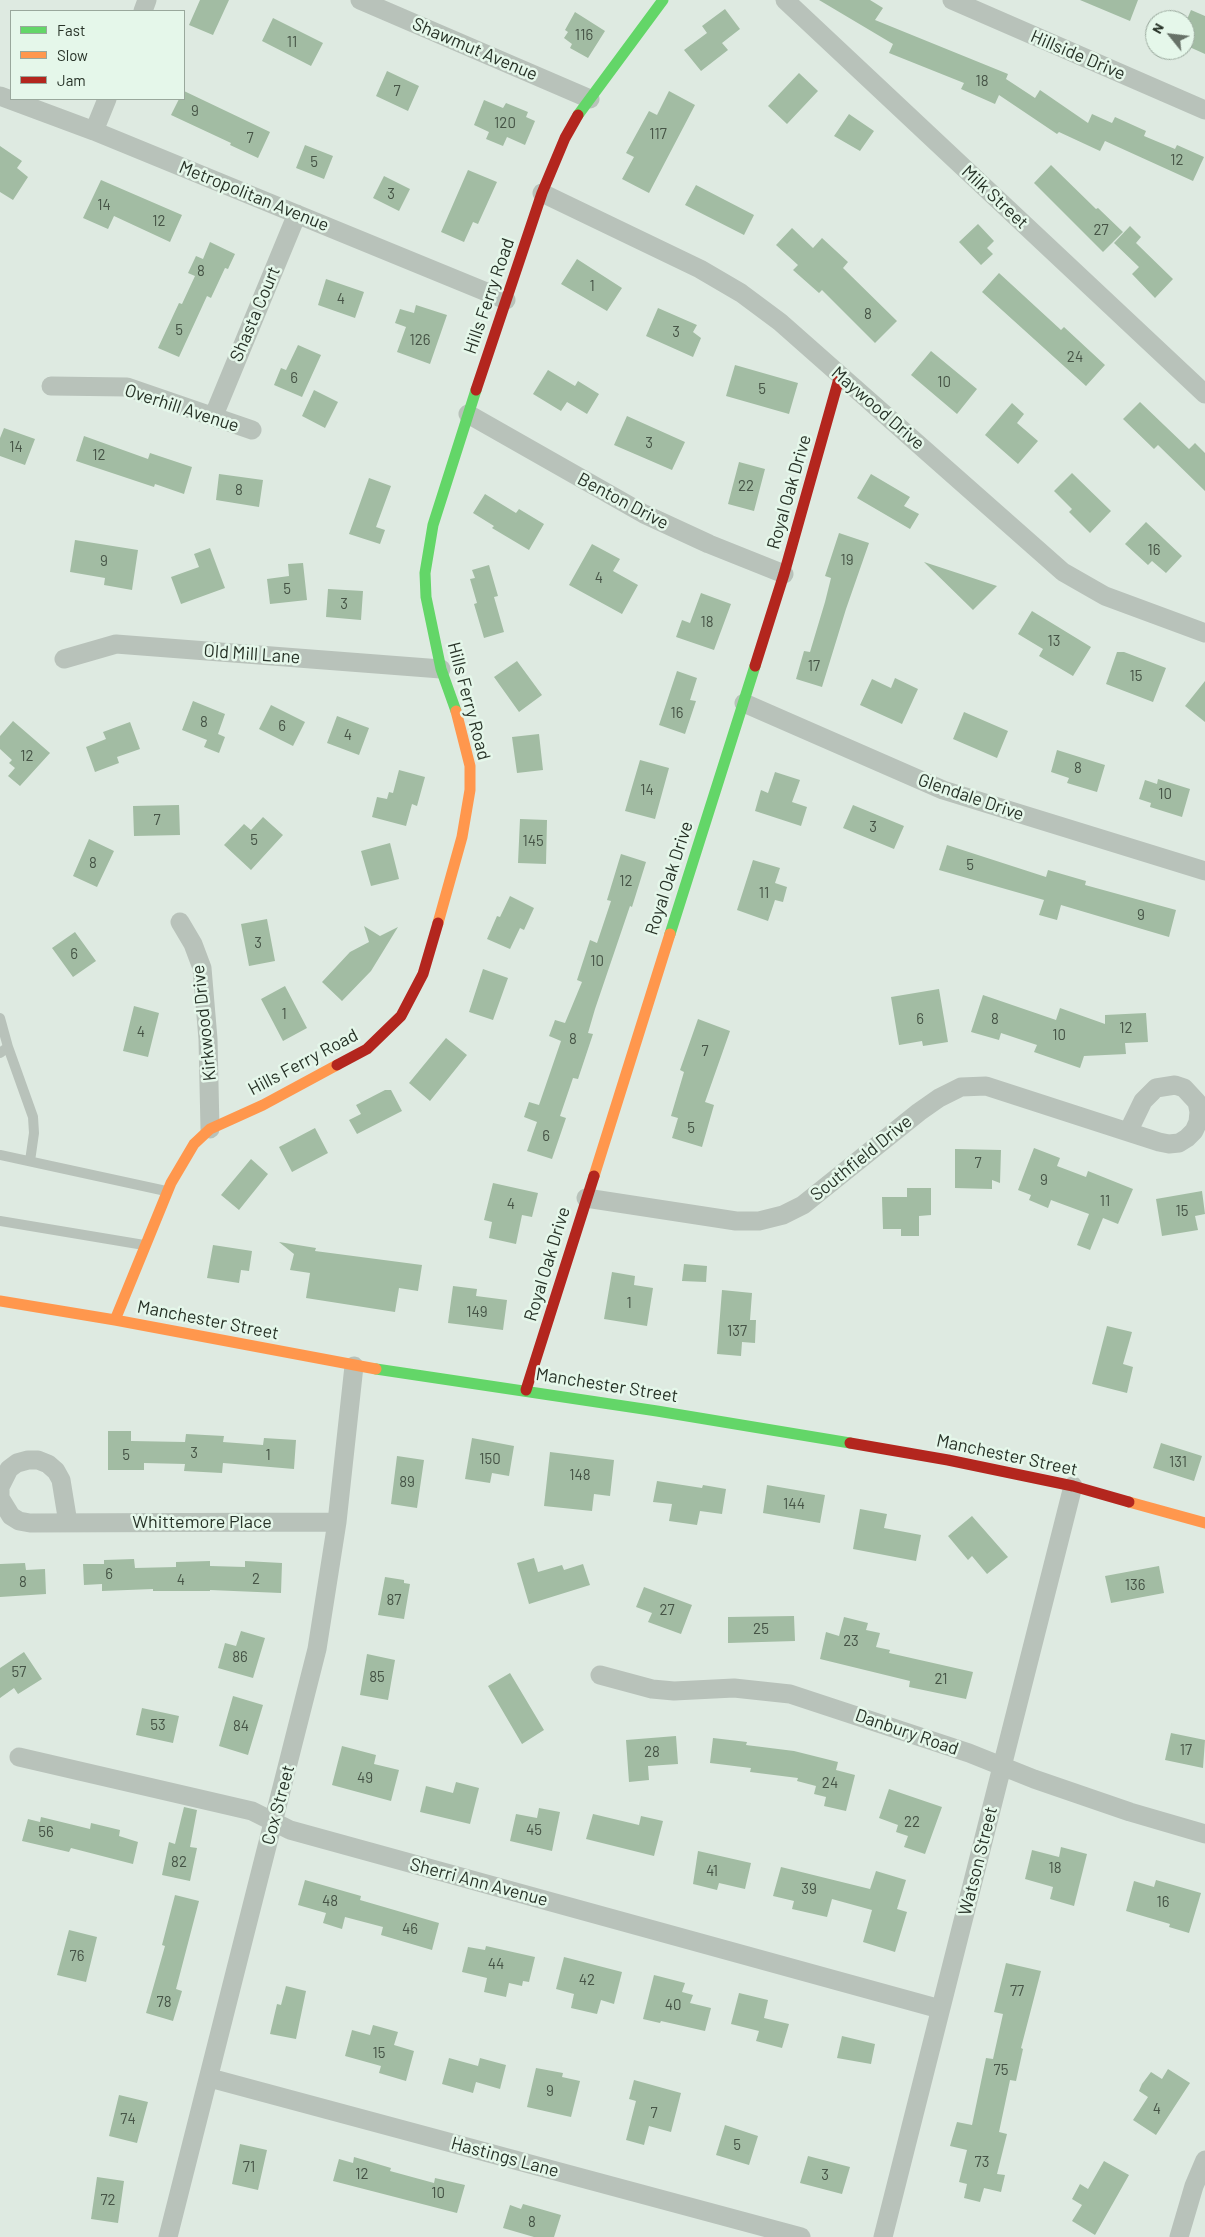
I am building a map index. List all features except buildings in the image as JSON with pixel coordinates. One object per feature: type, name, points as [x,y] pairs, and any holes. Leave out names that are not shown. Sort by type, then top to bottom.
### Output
[{"type":"street","name":"Shawmut Avenue","points":[[360,0],[590,99]]},
{"type":"street","name":"Hills Ferry Road","points":[[116,1320],[167,1191],[183,1160],[194,1144],[210,1128],[294,1089],[367,1050],[401,1016],[423,974],[462,837],[470,790],[470,766],[459,719],[441,669],[426,597],[425,573],[433,526],[468,414],[542,193],[566,138],[577,116],[663,0]]},
{"type":"street","name":"Milk Street","points":[[785,0],[1205,394]]},
{"type":"street","name":"Hillside Drive","points":[[952,0],[1205,110]]},
{"type":"street","name":"Metropolitan Avenue","points":[[11,100],[94,131],[506,300]]},
{"type":"street","points":[[94,131],[107,100]]},
{"type":"street","name":"Maywood Drive","points":[[542,193],[700,269],[741,293],[780,322],[1063,572],[1105,596],[1205,632]]},
{"type":"street","name":"Shasta Court","points":[[214,415],[297,214]]},
{"type":"street","name":"Royal Oak Drive","points":[[526,1390],[784,574],[840,375]]},
{"type":"street","name":"Overhill Avenue","points":[[51,386],[127,387],[214,415],[252,430]]},
{"type":"street","name":"Benton Drive","points":[[468,414],[644,514],[709,544],[784,574]]},
{"type":"street","name":"Old Mill Lane","points":[[64,659],[116,644],[441,669]]},
{"type":"street","name":"Glendale Drive","points":[[744,703],[943,790],[1205,870]]},
{"type":"street","name":"Kirkwood Drive","points":[[180,922],[193,944],[202,968],[209,1049],[210,1128]]},
{"type":"street","name":"Southfield Drive","points":[[586,1198],[736,1221],[759,1222],[783,1215],[803,1205],[919,1112],[939,1098],[962,1087],[986,1086],[1128,1132]]},
{"type":"street","name":"Manchester Street","points":[[0,1301],[116,1320],[354,1366],[526,1390],[948,1460],[1073,1486],[1205,1523]]},
{"type":"street","name":"Cox Street","points":[[168,2237],[210,2078],[317,1649],[337,1522],[354,1366]]},
{"type":"street","name":"Whittemore Place","points":[[68,1523],[61,1480],[56,1471],[48,1464],[38,1460],[17,1463],[9,1469],[0,1489],[0,1498],[4,1508],[11,1516],[19,1521],[30,1523],[68,1523],[337,1522]]},
{"type":"street","name":"Watson Street","points":[[882,2237],[1073,1486]]},
{"type":"street","name":"Danbury Road","points":[[600,1674],[652,1689],[734,1688],[790,1694],[1122,1809],[1205,1834]]},
{"type":"street","name":"Sherri Ann Avenue","points":[[19,1757],[252,1811],[290,1830],[940,2009]]},
{"type":"street","name":"Hastings Lane","points":[[210,2078],[801,2237]]},
{"type":"street","points":[[1179,2237],[1194,2186],[1205,2160]]},
{"type":"lane","points":[[0,1018],[4,1050],[33,1117],[34,1133],[30,1161]]},
{"type":"lane","points":[[0,1155],[167,1191]]},
{"type":"lane","points":[[0,1222],[145,1245]]},
{"type":"traffic: fast","points":[[578,115],[663,0]]},
{"type":"traffic: fast","points":[[456,711],[441,669],[426,597],[425,573],[433,525],[476,390]]},
{"type":"traffic: fast","points":[[670,934],[755,666]]},
{"type":"traffic: fast","points":[[376,1369],[657,1411],[850,1443]]},
{"type":"traffic: slow","points":[[438,923],[462,837],[470,790],[470,766],[456,711]]},
{"type":"traffic: slow","points":[[594,1176],[670,934]]},
{"type":"traffic: slow","points":[[115,1320],[171,1183],[194,1144],[210,1129],[263,1105],[337,1065]]},
{"type":"traffic: slow","points":[[0,1301],[115,1320],[376,1369]]},
{"type":"traffic: slow","points":[[1129,1502],[1205,1523]]},
{"type":"traffic: jam","points":[[476,390],[542,193],[565,138],[578,115]]},
{"type":"traffic: jam","points":[[755,666],[784,574],[840,375]]},
{"type":"traffic: jam","points":[[337,1065],[367,1049],[401,1016],[423,974],[438,923]]},
{"type":"traffic: jam","points":[[526,1390],[594,1176]]},
{"type":"traffic: jam","points":[[850,1443],[948,1460],[1073,1486],[1129,1502]]}]
